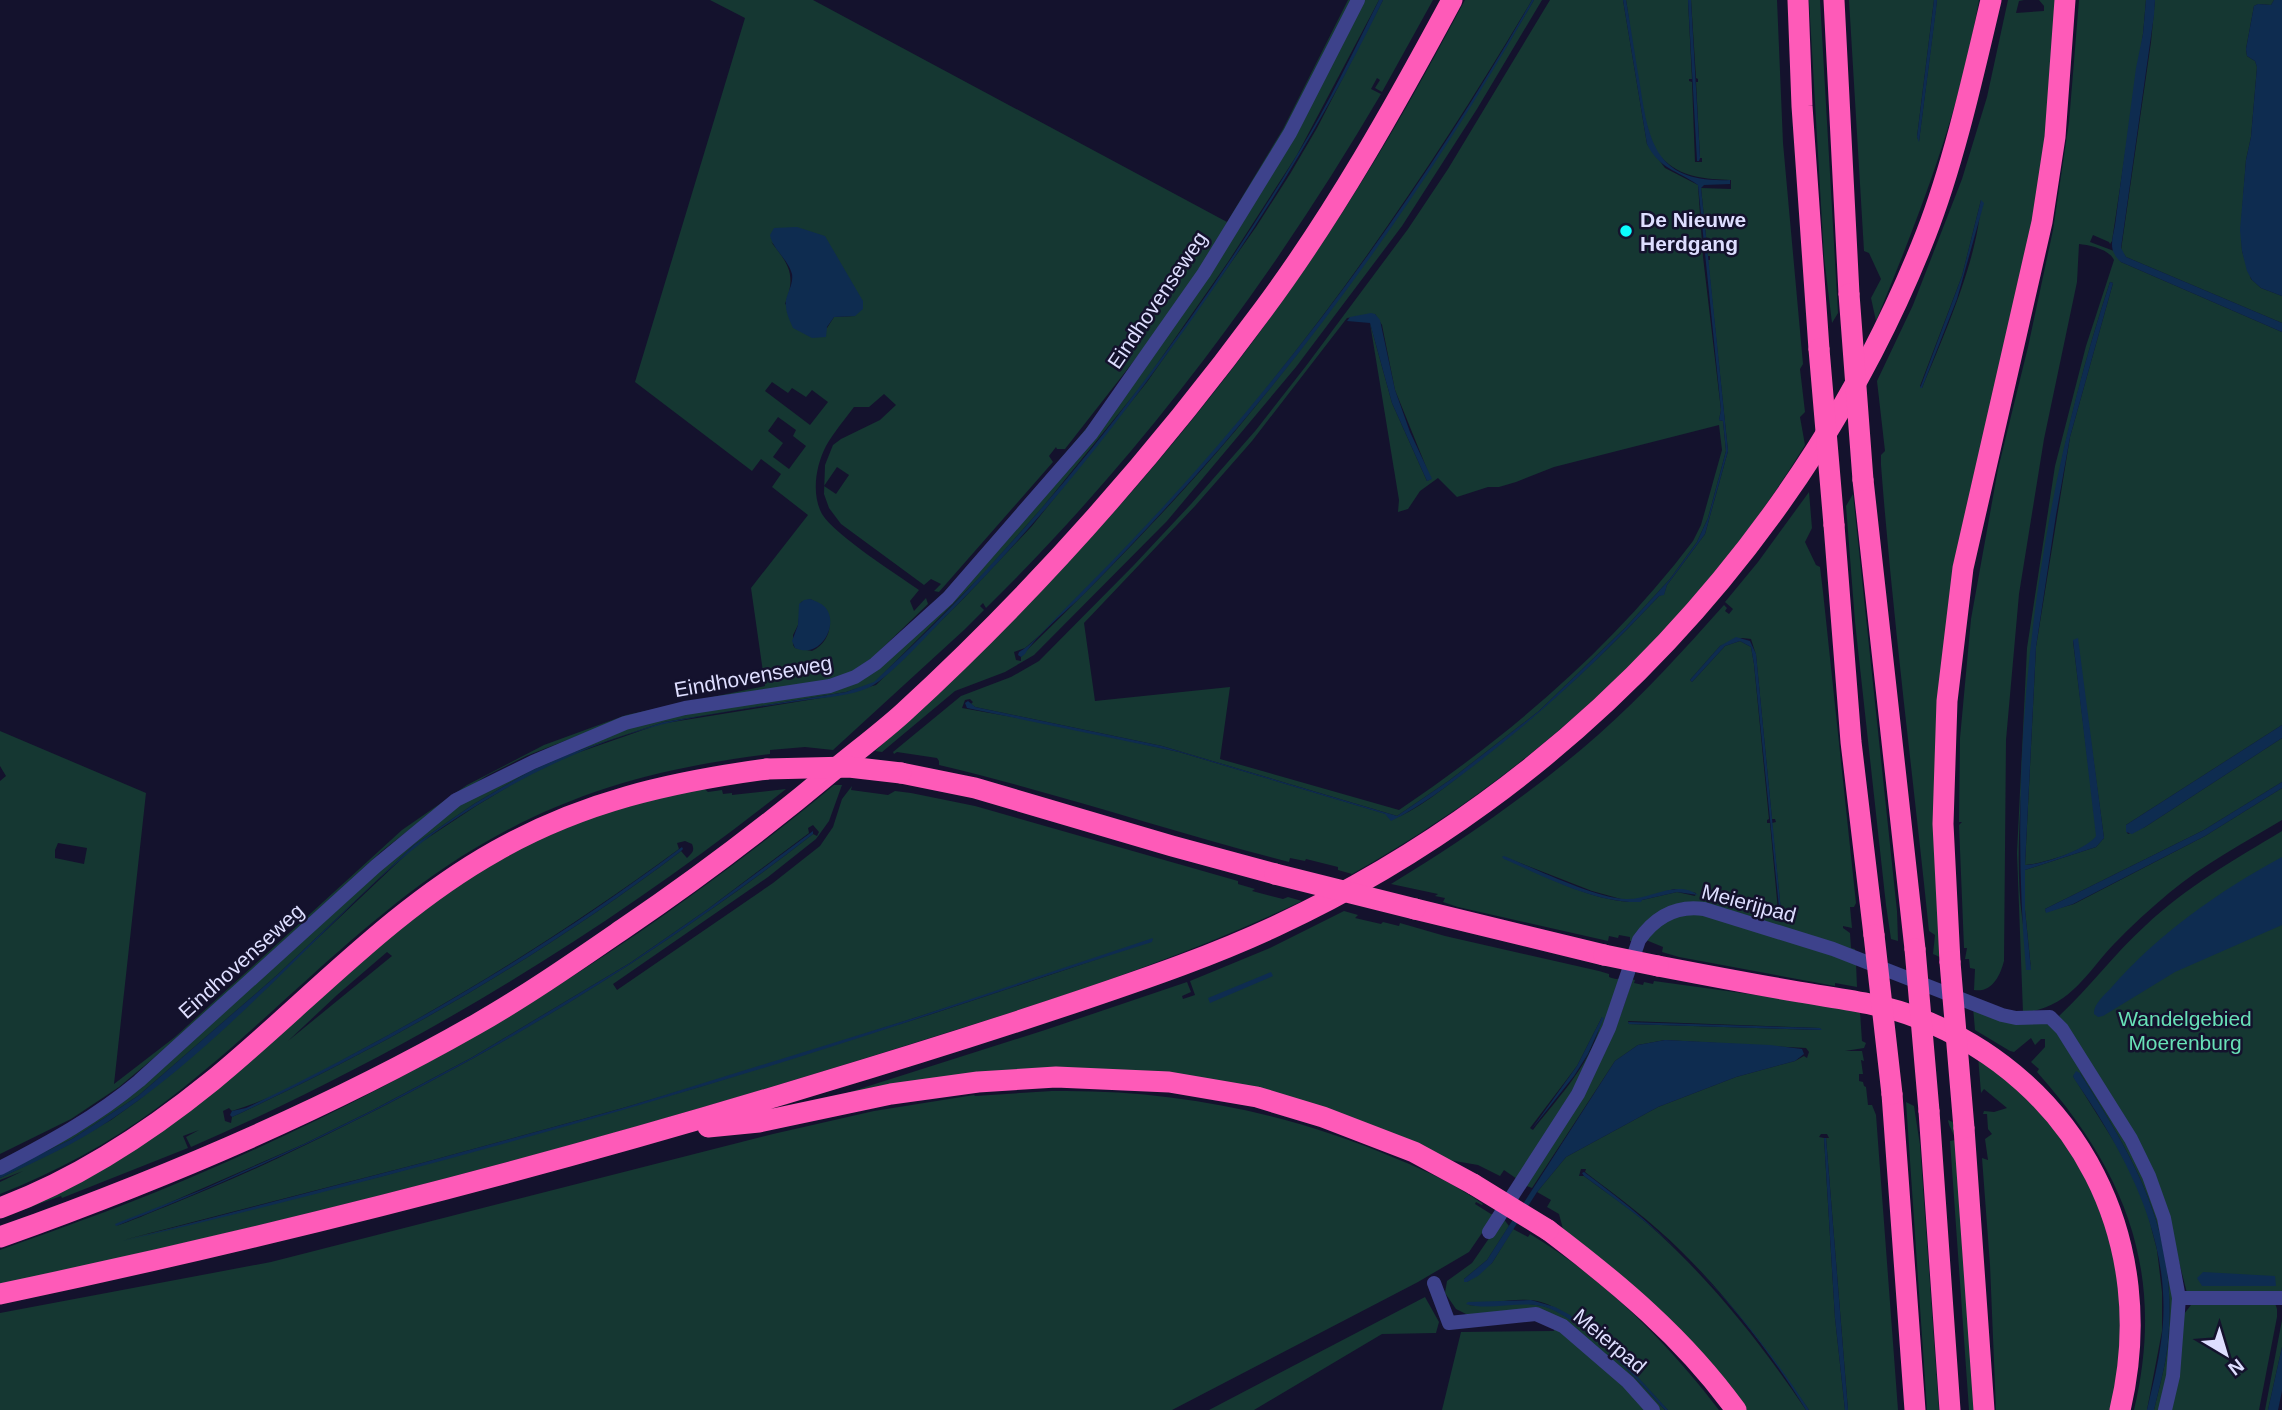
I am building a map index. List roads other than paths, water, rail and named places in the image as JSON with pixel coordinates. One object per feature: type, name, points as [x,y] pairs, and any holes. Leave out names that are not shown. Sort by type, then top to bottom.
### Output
[{"type":"highway","points":[[0,1237],[199,1162],[341,1096],[476,1024],[598,946],[697,878],[781,814],[901,715],[998,622],[1086,530],[1150,455],[1264,309],[1316,234],[1397,102],[1452,0]]},
{"type":"highway","points":[[1798,0],[1801,106],[1851,742],[1892,1094],[1915,1410]]},
{"type":"highway","points":[[1834,0],[1849,294],[1863,480],[1915,948],[1950,1410]]},
{"type":"highway","points":[[0,1294],[339,1215],[647,1133],[936,1048],[1185,965],[1273,928],[1361,882],[1451,826],[1537,763],[1613,696],[1684,623],[1740,557],[1796,480],[1840,410],[1875,344],[1928,230],[1991,0]]},
{"type":"highway","points":[[1984,1410],[1942,824],[1947,701],[1963,568],[2042,222],[2056,137],[2064,0]]},
{"type":"highway","points":[[0,1208],[70,1178],[174,1111],[368,943],[432,893],[494,852],[554,822],[627,796],[698,778],[767,769],[849,767],[901,773],[975,788],[1275,874],[1604,955],[1873,1005],[1908,1015],[1949,1032],[1983,1051],[2030,1087],[2065,1128],[2084,1157],[2106,1201],[2126,1261],[2131,1324],[2130,1358],[2120,1410]]},
{"type":"highway","points":[[647,1133],[759,1122],[891,1094],[978,1082],[1056,1077],[1169,1083],[1256,1097],[1323,1116],[1414,1152],[1548,1230],[1608,1276],[1667,1329],[1736,1410]]},
{"type":"street","name":"Eindhovenseweg","points":[[0,1168],[76,1128],[109,1106],[376,866],[456,800],[533,762],[625,723],[685,708],[830,686],[855,677],[875,664],[948,598],[1091,434],[1204,273],[1276,157],[1358,0]]},
{"type":"street","name":"Meierijpad","points":[[1489,1232],[1578,1094],[1609,1028],[1639,940],[1647,927],[1675,910],[1690,907],[1833,949],[2002,1015],[2016,1018],[2050,1017],[2062,1029],[2131,1139],[2149,1176],[2164,1218],[2179,1298]]},
{"type":"street","name":"Meierpad","points":[[1434,1283],[1449,1322],[1536,1314],[1563,1326],[1628,1382],[1653,1410]]},
{"type":"street","points":[[2165,1410],[2173,1376],[2179,1298],[2282,1298]]},
{"type":"water","points":[[1379,0],[1383,0],[1361,45],[1288,174],[1234,258],[1151,375],[1098,445],[984,578],[889,673],[870,687],[847,694],[702,716],[633,733],[567,758],[504,790],[443,827],[404,857],[229,1024],[159,1085],[83,1137],[0,1178],[0,1173],[72,1139],[138,1096],[276,976],[414,845],[474,804],[530,771],[574,752],[664,722],[846,692],[874,682],[994,562],[1104,433],[1156,366],[1252,227],[1297,155],[1330,98]]},
{"type":"water","points":[[1532,0],[1500,59],[1427,174],[1389,231],[1308,341],[1171,503],[1084,594],[1044,631],[1025,654],[1021,657],[1018,655],[1177,492],[1289,360],[1342,291],[1441,148]]},
{"type":"water","points":[[1623,0],[1626,0],[1643,107],[1653,143],[1672,167],[1687,175],[1730,180],[1730,184],[1704,185],[1701,188],[1728,451],[1705,534],[1667,585],[1664,595],[1659,596],[1592,664],[1522,727],[1443,789],[1391,821],[1385,814],[1179,752],[967,708],[965,703],[968,701],[975,707],[1162,746],[1397,816],[1450,780],[1539,711],[1625,628],[1670,579],[1697,542],[1708,518],[1726,451],[1723,421],[1719,420],[1721,410],[1698,185],[1663,164],[1647,144]]},
{"type":"water","points":[[1688,0],[1691,0],[1699,161],[1697,161]]},
{"type":"water","points":[[1934,0],[1937,0],[1936,10],[1919,142],[1917,137]]},
{"type":"water","points":[[2146,0],[2155,0],[2154,15],[2121,248],[2126,257],[2282,323],[2282,332],[2121,262],[2114,254],[2112,241]]},
{"type":"water","points":[[2274,0],[2282,0],[2282,296],[2261,288],[2252,280],[2242,251],[2240,230],[2257,67],[2255,61],[2247,56],[2246,49],[2254,6],[2271,5]]},
{"type":"water","points":[[1981,200],[1984,203],[1957,299],[1920,388],[1962,276]]},
{"type":"water","points":[[797,227],[825,236],[863,301],[863,309],[855,316],[834,317],[827,327],[826,337],[812,338],[793,328],[787,311],[786,302],[792,274],[770,235],[774,228]]},
{"type":"water","points":[[2110,282],[2113,283],[2070,437],[2036,647],[2025,865],[2064,855],[2084,846],[2096,836],[2073,640],[2078,638],[2104,838],[2096,847],[2025,870],[2025,910],[2031,970],[2026,970],[2021,884],[2021,797],[2025,709],[2034,622],[2064,449]]},
{"type":"water","points":[[1371,313],[1380,320],[1395,390],[1410,432],[1432,479],[1427,481],[1392,403],[1370,323],[1347,321],[1350,317]]},
{"type":"water","points":[[810,599],[825,607],[830,622],[829,630],[820,645],[804,650],[795,648],[792,641],[798,625],[799,604]]},
{"type":"water","points":[[1736,637],[1750,641],[1756,654],[1780,917],[1751,647],[1740,641],[1725,646],[1692,682],[1690,680],[1720,646]]},
{"type":"water","points":[[2282,725],[2282,738],[2145,827],[2132,834],[2126,832],[2126,825]]},
{"type":"water","points":[[2282,782],[2282,788],[2205,836],[2073,904],[2046,913],[2045,909],[2204,830]]},
{"type":"water","points":[[813,831],[813,834],[732,894],[650,951],[478,1056],[300,1147],[209,1188],[116,1226],[115,1224],[204,1189],[304,1144],[471,1058],[630,963]]},
{"type":"water","points":[[682,847],[681,851],[629,890],[575,927],[464,996],[291,1089],[232,1117],[230,1115],[232,1111],[246,1108],[360,1051],[470,988],[578,921]]},
{"type":"water","points":[[1504,856],[1565,882],[1614,898],[1635,898],[1672,889],[1698,895],[1677,892],[1641,902],[1607,899],[1553,881],[1504,859]]},
{"type":"water","points":[[2282,857],[2282,925],[2175,972],[2103,1016],[2094,1014],[2102,997],[2169,932],[2235,884]]},
{"type":"water","points":[[1153,938],[1152,942],[887,1029],[631,1107],[378,1178],[123,1241],[623,1108],[917,1017]]},
{"type":"water","points":[[1271,972],[1273,976],[1210,1003],[1208,998]]},
{"type":"water","points":[[1602,1017],[1604,1018],[1588,1054],[1531,1130],[1577,1066]]},
{"type":"water","points":[[1628,1022],[1820,1028],[1822,1030],[1629,1024]]},
{"type":"water","points":[[1665,1040],[1770,1045],[1802,1049],[1804,1054],[1795,1061],[1736,1077],[1658,1107],[1566,1157],[1537,1192],[1492,1263],[1478,1276],[1464,1282],[1464,1279],[1487,1260],[1615,1061],[1638,1045]]},
{"type":"water","points":[[2076,1071],[2080,1073],[2119,1137],[2135,1168],[2149,1199],[2159,1232],[2166,1266],[2169,1302],[2168,1342],[2154,1410],[2147,1410],[2160,1351],[2163,1306],[2161,1271],[2154,1237],[2129,1171],[2075,1080],[2073,1076]]},
{"type":"water","points":[[1824,1138],[1848,1410],[1845,1410],[1835,1318]]},
{"type":"water","points":[[1584,1172],[1650,1224],[1673,1246],[1628,1208],[1584,1176]]},
{"type":"water","points":[[2203,1272],[2275,1276],[2276,1286],[2202,1286],[2197,1278]]},
{"type":"water","points":[[1718,1291],[1760,1341],[1809,1410],[1806,1410],[1773,1360]]},
{"type":"water","points":[[1531,1300],[1570,1315],[1636,1375],[1668,1410],[1665,1410],[1607,1350],[1556,1311],[1532,1305],[1484,1307],[1466,1304]]},
{"type":"water","points":[[2282,1347],[2282,1391],[2278,1410],[2268,1410]]},
{"type":"place","name":"De Nieuwe Herdgang","points":[[1626,231]]},
{"type":"park label","name":"Wandelgebied Moerenburg","points":[[2185,1030]]}]
